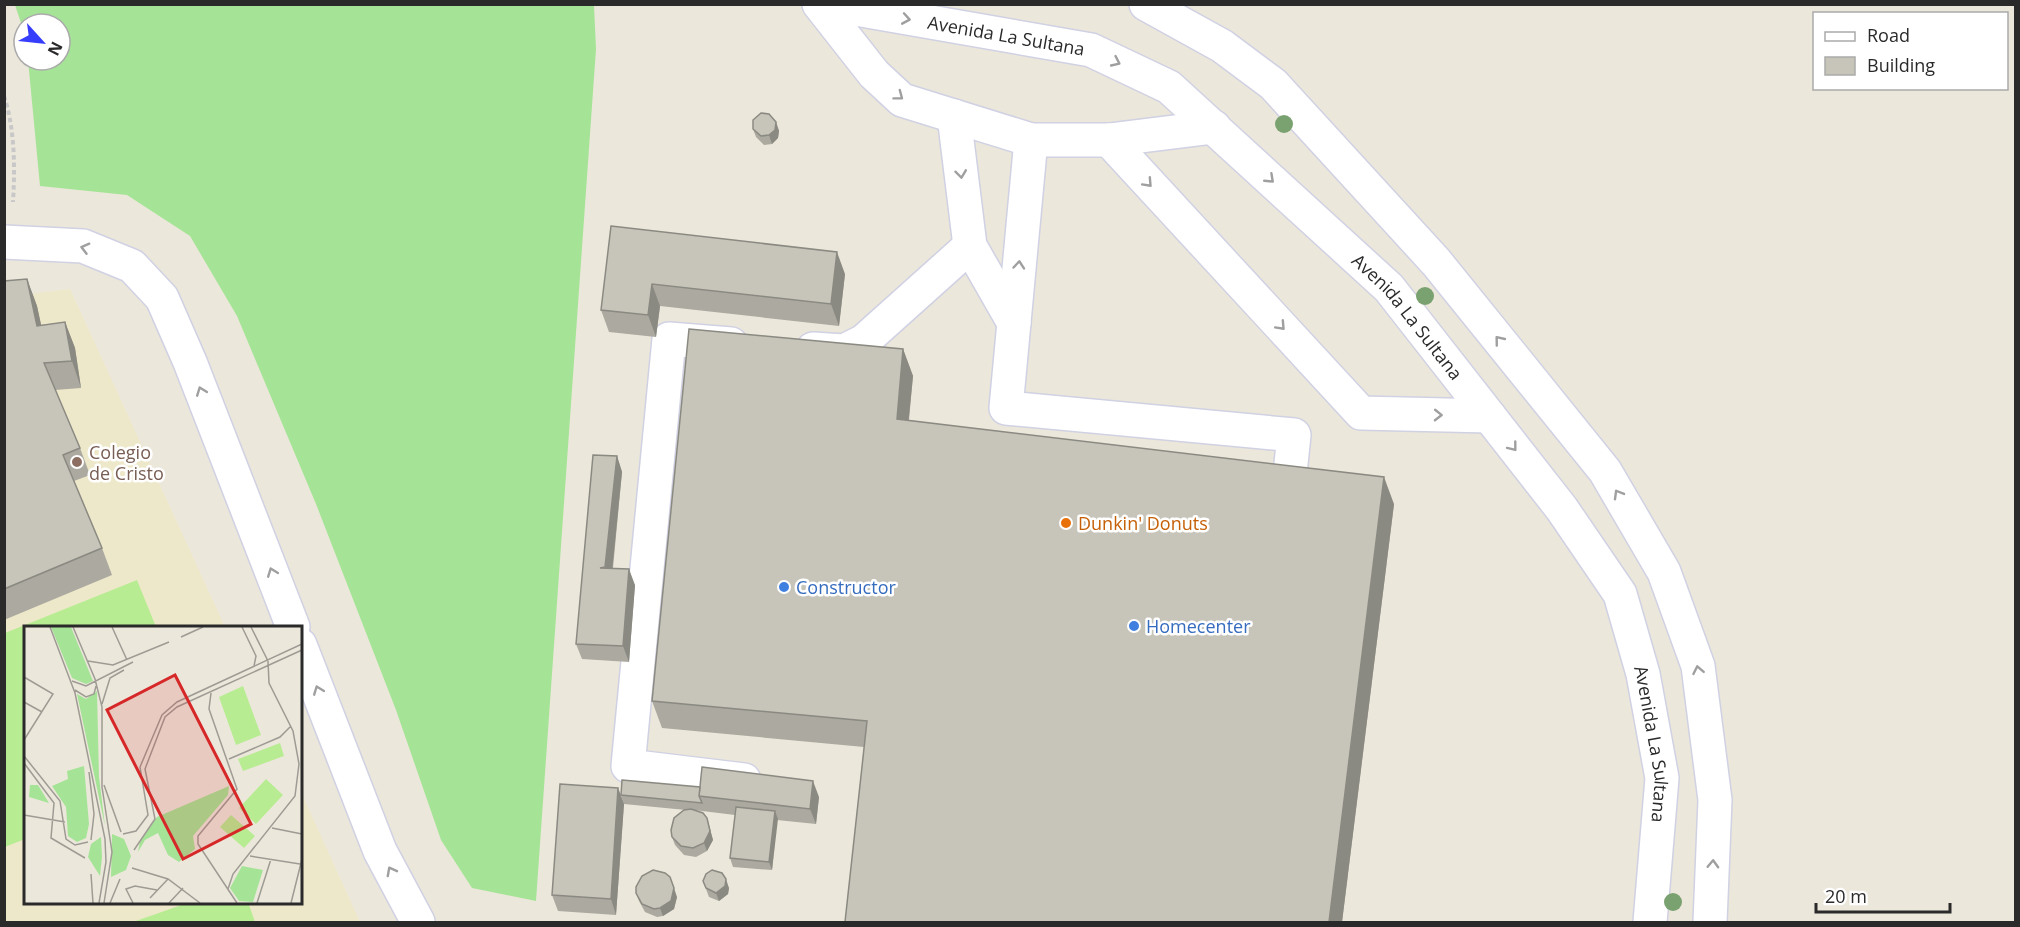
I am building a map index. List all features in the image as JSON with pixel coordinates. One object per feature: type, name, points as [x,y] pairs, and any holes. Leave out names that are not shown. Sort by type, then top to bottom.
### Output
[{"type":"street","points":[[819,4],[874,74],[902,100],[1031,140],[1109,140],[1214,127]]},
{"type":"street","name":"Avenida La Sultana","points":[[827,4],[1090,50],[1169,87],[1389,288],[1562,508],[1620,594],[1643,674],[1662,778],[1650,922]]},
{"type":"street","points":[[1146,4],[1222,46],[1273,84],[1436,262],[1605,471],[1664,572],[1698,666],[1715,800],[1710,922]]},
{"type":"street","points":[[954,116],[970,246],[1014,323]]},
{"type":"street","points":[[1031,140],[1006,408],[1294,435],[1288,492]]},
{"type":"street","points":[[1109,140],[1361,413],[1489,416]]},
{"type":"street","points":[[8,242],[83,246],[132,266],[162,298],[190,362],[293,626]]},
{"type":"street","points":[[766,783],[628,766],[669,339],[844,351],[864,341],[970,246]]},
{"type":"street","points":[[302,650],[380,851],[418,922]]},
{"type":"path","points":[[4,96],[9,111],[15,178],[8,242]]},
{"type":"shaded area","name":"Colegio de Cristo","points":[[70,289],[225,626],[24,626],[24,903],[302,903],[302,794],[360,922],[5,922],[4,297]]},
{"type":"green space","points":[[15,5],[594,5],[596,49],[536,901],[472,888],[441,840],[396,710],[316,504],[237,316],[190,236],[127,195],[40,186],[29,72],[72,72],[72,12],[17,12]]},
{"type":"green space","points":[[137,580],[156,626],[24,626],[24,839],[5,847],[5,633]]},
{"type":"green space","points":[[187,903],[248,903],[255,922],[133,922]]},
{"type":"building","points":[[761,113],[769,114],[776,122],[775,130],[769,135],[761,136],[753,129],[753,120]]},
{"type":"building","points":[[611,226],[837,252],[831,304],[652,284],[648,315],[601,310]]},
{"type":"building","points":[[27,279],[37,326],[65,322],[72,361],[44,363],[80,448],[63,455],[102,548],[4,589],[4,281]]},
{"type":"building","name":"Homecenter","points":[[689,329],[903,349],[897,419],[1384,477],[1329,922],[845,922],[867,721],[652,701]]},
{"type":"building","points":[[593,455],[617,456],[605,567],[600,568],[629,569],[623,646],[576,644]]},
{"type":"building","points":[[702,767],[813,781],[810,809],[699,796]]},
{"type":"building","points":[[622,780],[700,787],[699,796],[702,803],[621,795]]},
{"type":"building","points":[[560,784],[618,788],[611,899],[552,895]]},
{"type":"building","points":[[736,807],[775,811],[769,862],[730,858]]},
{"type":"building","points":[[691,809],[703,813],[707,818],[710,831],[704,843],[693,848],[681,846],[672,837],[671,830],[674,818],[684,810]]},
{"type":"building","points":[[653,870],[670,877],[674,888],[671,901],[654,909],[642,904],[636,893],[636,887],[642,876]]},
{"type":"building","points":[[712,870],[722,873],[726,879],[725,886],[716,893],[706,888],[703,881],[706,874]]},
{"type":"place","name":"Colegio de Cristo","points":[[77,462]]},
{"type":"place","name":"Dunkin' Donuts","points":[[1066,523]]},
{"type":"place","name":"Constructor","points":[[784,587]]},
{"type":"place","name":"Homecenter","points":[[1134,626]]}]
